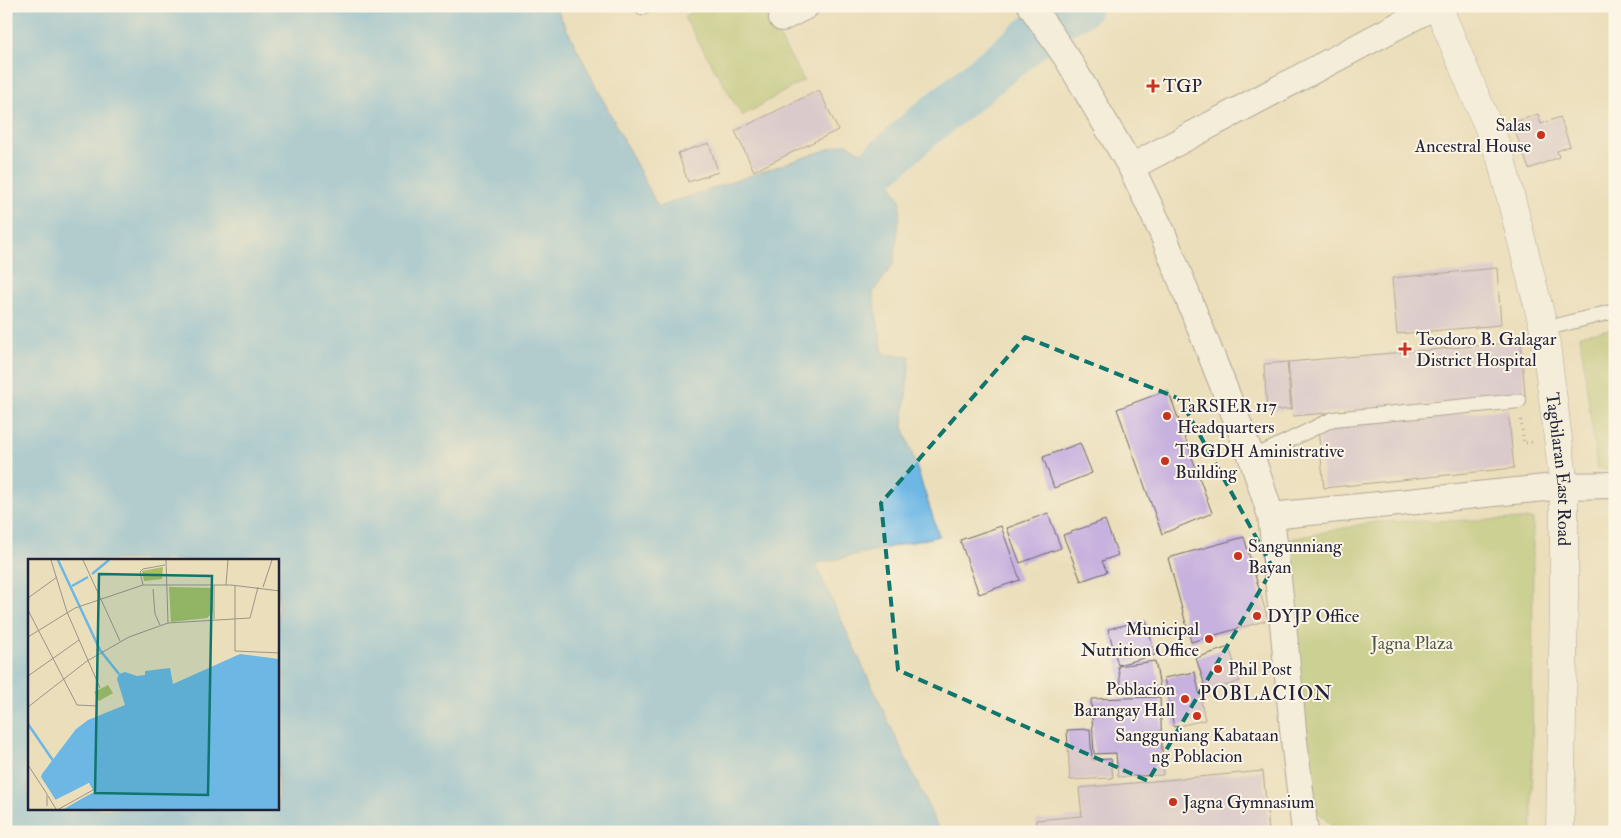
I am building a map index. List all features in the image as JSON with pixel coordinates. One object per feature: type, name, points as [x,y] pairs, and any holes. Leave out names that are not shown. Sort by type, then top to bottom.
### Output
[{"type":"main road","name":"Tagbilaran East Road","points":[[1436,6],[1500,155],[1544,328],[1564,486],[1560,832]]},
{"type":"street","points":[[782,18],[806,6]]},
{"type":"street","points":[[1131,167],[1436,6]]},
{"type":"street","points":[[1033,9],[1067,58],[1131,167],[1162,232],[1252,458],[1271,516],[1305,832]]},
{"type":"street","points":[[1271,516],[1564,486],[1615,485]]},
{"type":"lane","points":[[1544,328],[1615,311]]},
{"type":"lane","points":[[1252,458],[1333,419],[1519,400]]},
{"type":"highlighted area","points":[[1025,337],[1180,399],[1273,568],[1148,781],[898,670],[881,503]]},
{"type":"green space","points":[[701,6],[761,6],[804,80],[742,116],[684,17]]},
{"type":"green space","points":[[1615,328],[1615,469],[1597,468],[1580,335]]},
{"type":"green space","name":"Jagna Plaza","points":[[1533,519],[1532,832],[1338,832],[1312,806],[1277,542],[1373,522]]},
{"type":"water","points":[[6,6],[555,6],[658,207],[846,143],[881,164],[901,202],[894,263],[873,293],[883,354],[910,356],[903,426],[939,536],[815,564],[940,832],[6,832]]},
{"type":"building","points":[[819,90],[838,130],[754,171],[735,131]]},
{"type":"building","name":"Salas Ancestral House","points":[[1538,114],[1541,124],[1560,117],[1570,146],[1557,151],[1559,157],[1529,169],[1512,123]]},
{"type":"building","points":[[709,143],[718,172],[688,182],[678,153]]},
{"type":"building","points":[[1497,268],[1501,325],[1397,334],[1392,278]]},
{"type":"building","points":[[1521,342],[1525,396],[1293,416],[1288,362]]},
{"type":"building","points":[[1287,362],[1291,409],[1267,411],[1264,364]]},
{"type":"building","name":"TBGDH Aministrative Building","points":[[1168,390],[1212,513],[1162,534],[1117,409]]},
{"type":"building","points":[[1508,409],[1514,468],[1324,488],[1318,428]]},
{"type":"building","points":[[1080,443],[1092,473],[1054,488],[1043,457]]},
{"type":"building","points":[[1048,513],[1061,548],[1020,563],[1007,528]]},
{"type":"building","points":[[1105,520],[1118,555],[1102,561],[1107,572],[1081,581],[1063,535]]},
{"type":"building","points":[[1001,526],[1020,580],[979,594],[960,540]]},
{"type":"building","points":[[1244,537],[1268,620],[1191,642],[1168,558]]},
{"type":"building","points":[[1146,620],[1155,655],[1118,665],[1108,629]]},
{"type":"building","name":"Phil Post","points":[[1229,647],[1240,681],[1207,692],[1196,658]]},
{"type":"building","points":[[1155,661],[1160,687],[1122,693],[1118,666]]},
{"type":"building","name":"Poblacion Barangay Hall","points":[[1195,672],[1205,720],[1174,727],[1164,678]]},
{"type":"building","points":[[1160,697],[1163,775],[1118,777],[1116,753],[1094,754],[1091,699]]},
{"type":"building","points":[[1090,729],[1092,760],[1111,759],[1113,778],[1070,780],[1067,730]]},
{"type":"building","name":"Jagna Gymnasium","points":[[1263,771],[1269,832],[1037,832],[1036,820],[1082,816],[1079,788]]},
{"type":"waterway","points":[[881,164],[920,129],[1058,17],[1079,6]]},
{"type":"place","name":"TGP","points":[[1153,86]]},
{"type":"place","name":"Salas Ancestral House","points":[[1541,135]]},
{"type":"place","name":"Teodoro B. Galagar District Hospital","points":[[1405,349]]},
{"type":"place","name":"TaRSIER 117 Headquarters","points":[[1167,416]]},
{"type":"place","name":"TBGDH Aministrative Building","points":[[1165,461]]},
{"type":"place","name":"Sangunniang Bayan","points":[[1238,556]]},
{"type":"place","name":"DYJP Office","points":[[1257,616]]},
{"type":"place","name":"Municipal Nutrition Office","points":[[1209,639]]},
{"type":"place","name":"Phil Post","points":[[1218,669]]},
{"type":"place","name":"Poblacion Barangay Hall","points":[[1185,699]]},
{"type":"place","name":"Sangguniang Kabataan ng Poblacion","points":[[1197,716]]},
{"type":"place","name":"Jagna Gymnasium","points":[[1173,802]]},
{"type":"district","name":"POBLACION","points":[[1266,693]]}]
